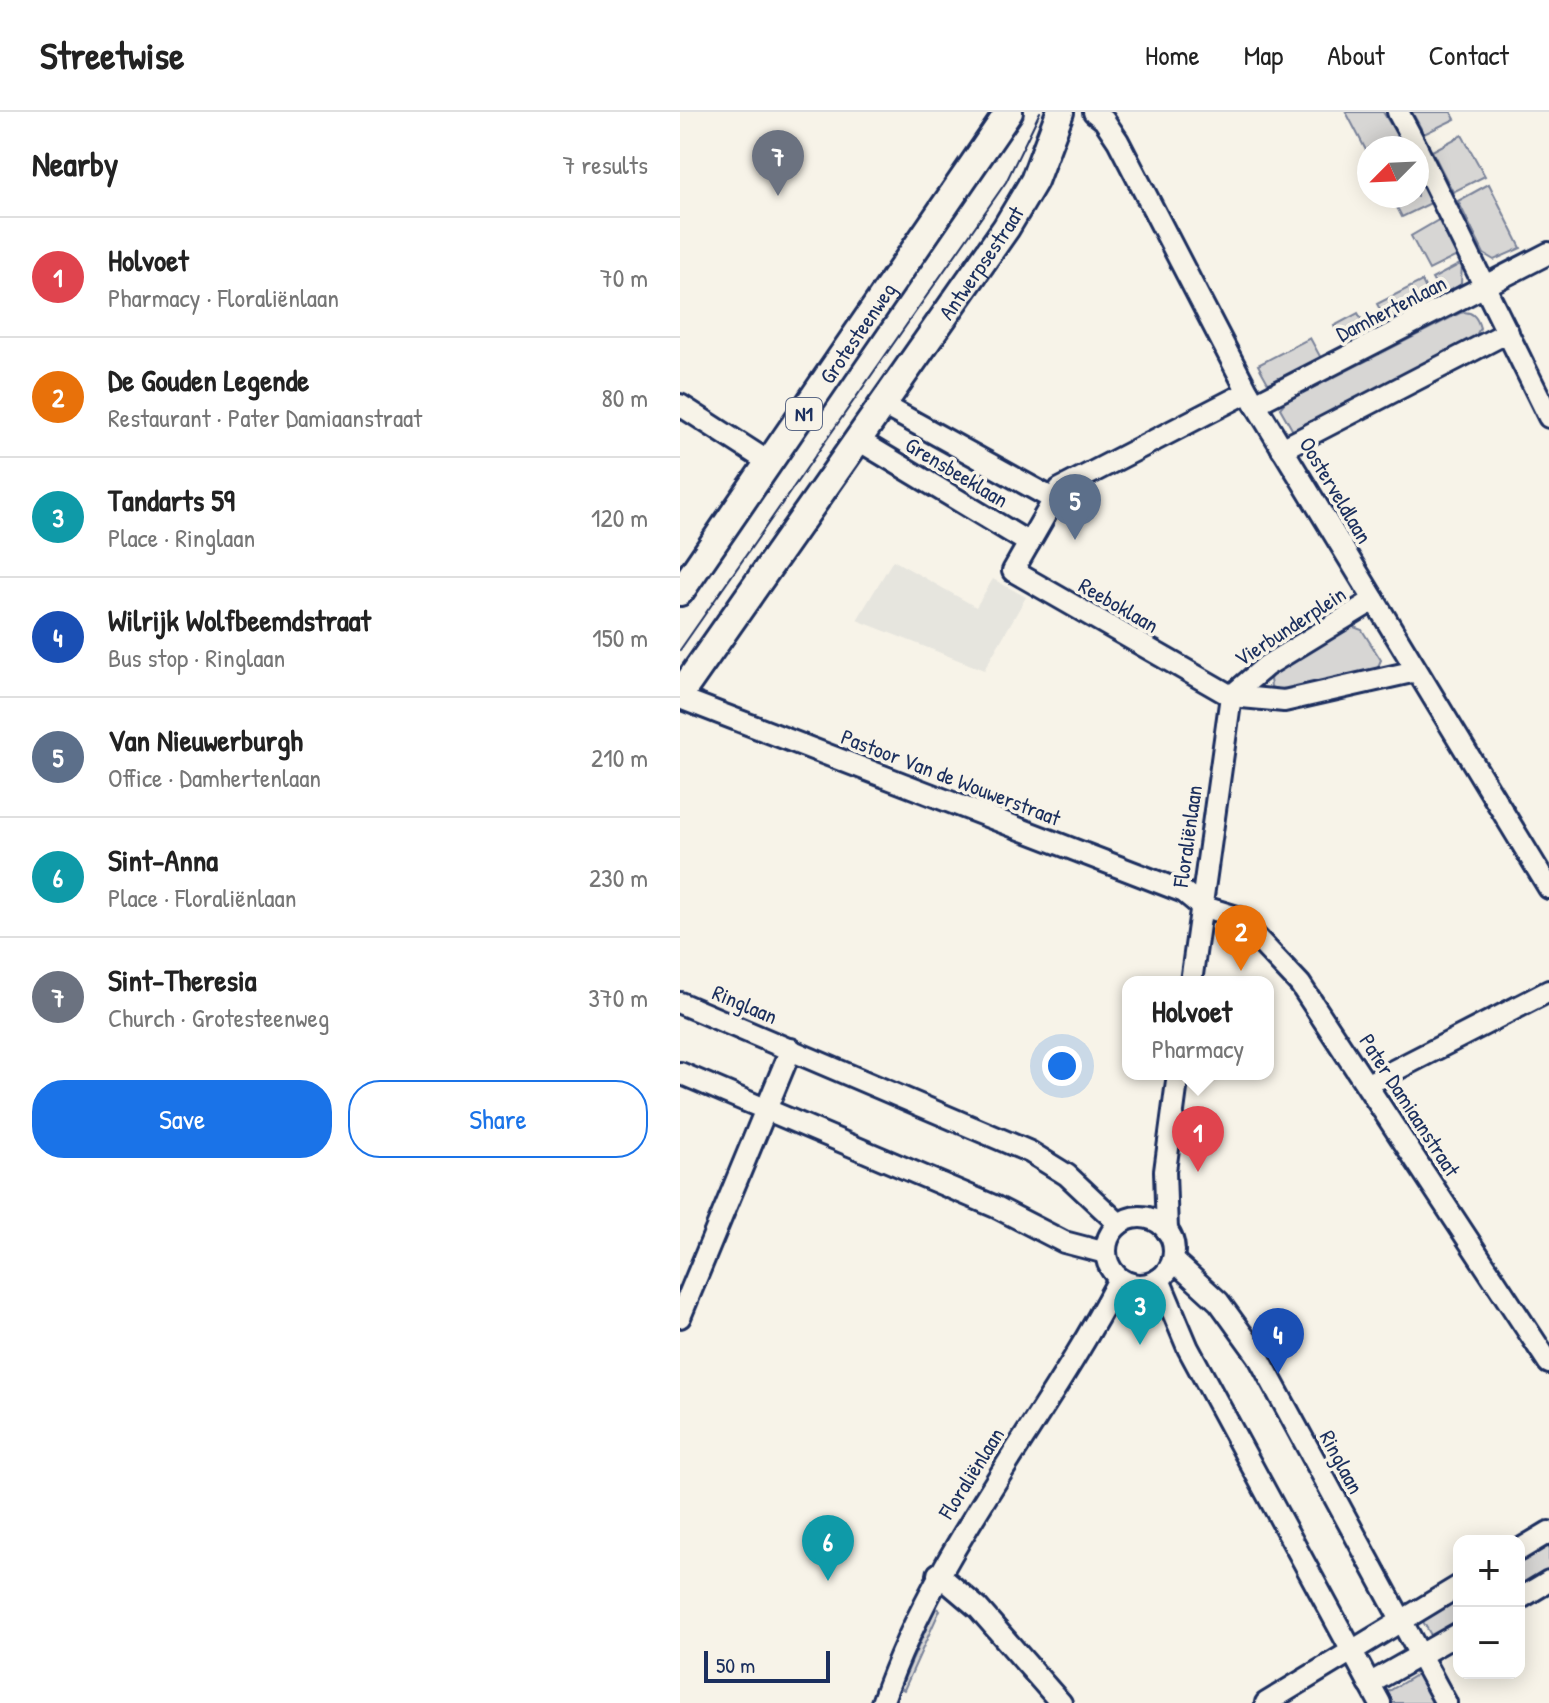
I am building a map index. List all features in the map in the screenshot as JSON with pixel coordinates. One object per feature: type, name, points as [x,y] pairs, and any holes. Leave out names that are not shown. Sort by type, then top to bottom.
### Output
[{"type":"main road","name":"Grotesteenweg","points":[[680,592],[1009,112]]},
{"type":"main road","name":"Antwerpsestraat","points":[[883,405],[1019,208],[1034,181],[1060,112]]},
{"type":"main road","points":[[680,696],[883,405]]},
{"type":"street","name":"Oosterveldlaan","points":[[1094,112],[1104,120],[1118,141],[1252,398],[1549,888]]},
{"type":"street","points":[[1398,112],[1411,136]]},
{"type":"street","points":[[1429,172],[1549,417]]},
{"type":"street","name":"Damhertenlaan","points":[[1029,543],[1060,489],[1487,286],[1549,253]]},
{"type":"street","points":[[1282,449],[1508,332]]},
{"type":"street","points":[[680,405],[770,463]]},
{"type":"street","name":"Grensbeeklaan","points":[[883,405],[1053,499]]},
{"type":"street","name":"Grensbeeklaan","points":[[860,441],[1029,543]]},
{"type":"street","name":"Reeboklaan","points":[[1029,543],[1013,571],[1231,696]]},
{"type":"street","name":"Vierbunderplein","points":[[1231,696],[1266,666],[1374,600]]},
{"type":"street","name":"Vierbunderplein","points":[[1231,696],[1284,701],[1416,671]]},
{"type":"street","name":"Pastoor Van de Wouwerstraat","points":[[680,696],[1184,892],[1201,906]]},
{"type":"street","name":"Floraliënlaan","points":[[1192,976],[1231,696]]},
{"type":"street","name":"Pater Damiaanstraat","points":[[1201,906],[1237,917],[1254,931],[1300,984],[1549,1363]]},
{"type":"street","points":[[1368,1084],[1549,991]]},
{"type":"street","name":"Ringlaan","points":[[680,1003],[1030,1152],[1067,1175],[1127,1220],[1153,1219],[1167,1231]]},
{"type":"street","name":"Ringlaan","points":[[680,1317],[791,1049]]},
{"type":"street","points":[[680,1073],[996,1207],[1064,1242],[1106,1253]]},
{"type":"street","points":[[1165,1171],[1152,1200],[1127,1220],[1107,1242],[1106,1253],[1119,1279],[1143,1285],[1159,1279],[1173,1260],[1174,1248],[1167,1231],[1165,1171],[1177,1080]]},
{"type":"street","name":"Ringlaan","points":[[1173,1260],[1219,1302],[1258,1356],[1446,1703]]},
{"type":"street","name":"Floraliënlaan","points":[[882,1703],[912,1626],[938,1574],[1119,1279]]},
{"type":"street","points":[[1159,1279],[1188,1348],[1380,1703]]},
{"type":"street","points":[[1525,1546],[1549,1532]]},
{"type":"street","points":[[938,1574],[978,1608],[1061,1703]]},
{"type":"street","points":[[1525,1595],[1549,1581]]},
{"type":"street","points":[[1266,1703],[1453,1590]]},
{"type":"street","points":[[1369,1684],[1453,1636]]},
{"type":"shaded area","points":[[1346,112],[1383,112],[1398,136],[1359,136]]},
{"type":"shaded area","points":[[1412,112],[1451,112],[1455,119],[1424,134]]},
{"type":"shaded area","points":[[1462,135],[1485,176],[1453,192],[1432,151]]},
{"type":"shaded area","points":[[1489,184],[1521,248],[1494,260],[1484,254],[1458,201]]},
{"type":"shaded area","points":[[1397,208],[1421,208],[1402,217]]},
{"type":"shaded area","points":[[1442,218],[1459,255],[1429,270],[1411,236]]},
{"type":"shaded area","points":[[1462,263],[1461,284],[1443,298],[1432,279]]},
{"type":"shaded area","points":[[1422,281],[1433,303],[1389,326],[1377,304]]},
{"type":"shaded area","points":[[1358,313],[1370,336],[1345,348],[1334,326]]},
{"type":"shaded area","points":[[1460,313],[1471,314],[1477,321],[1480,328],[1474,339],[1293,431],[1280,408],[1285,402]]},
{"type":"shaded area","points":[[1310,338],[1322,360],[1280,381],[1268,383],[1258,365]]},
{"type":"shaded area","points":[[893,560],[976,607],[993,579],[1026,597],[984,670],[857,620]]},
{"type":"shaded area","points":[[1351,626],[1362,630],[1381,660],[1376,671],[1282,691],[1271,687],[1270,679],[1274,673]]},
{"type":"shaded area","points":[[1549,1545],[1549,1572],[1525,1586],[1525,1559]]},
{"type":"shaded area","points":[[1453,1602],[1453,1629],[1434,1640],[1422,1620]]},
{"type":"shaded area","points":[[932,1605],[940,1610],[904,1690],[900,1688],[933,1613],[929,1611]]},
{"type":"shaded area","points":[[1421,1672],[1438,1703],[1391,1703],[1386,1693]]},
{"type":"tram line","points":[[680,650],[1006,182],[1040,112]]},
{"type":"place","name":"Sint-Theresia","points":[[778,196]]},
{"type":"place","name":"Van Nieuwerburgh","points":[[1075,540]]},
{"type":"place","name":"De Gouden Legende","points":[[1241,971]]},
{"type":"place","name":"Holvoet","points":[[1198,1172]]},
{"type":"place","name":"Tandarts 59","points":[[1140,1345]]},
{"type":"place","name":"Wilrijk Wolfbeemdstraat","points":[[1278,1374]]},
{"type":"place","name":"Sint-Anna","points":[[828,1581]]}]
